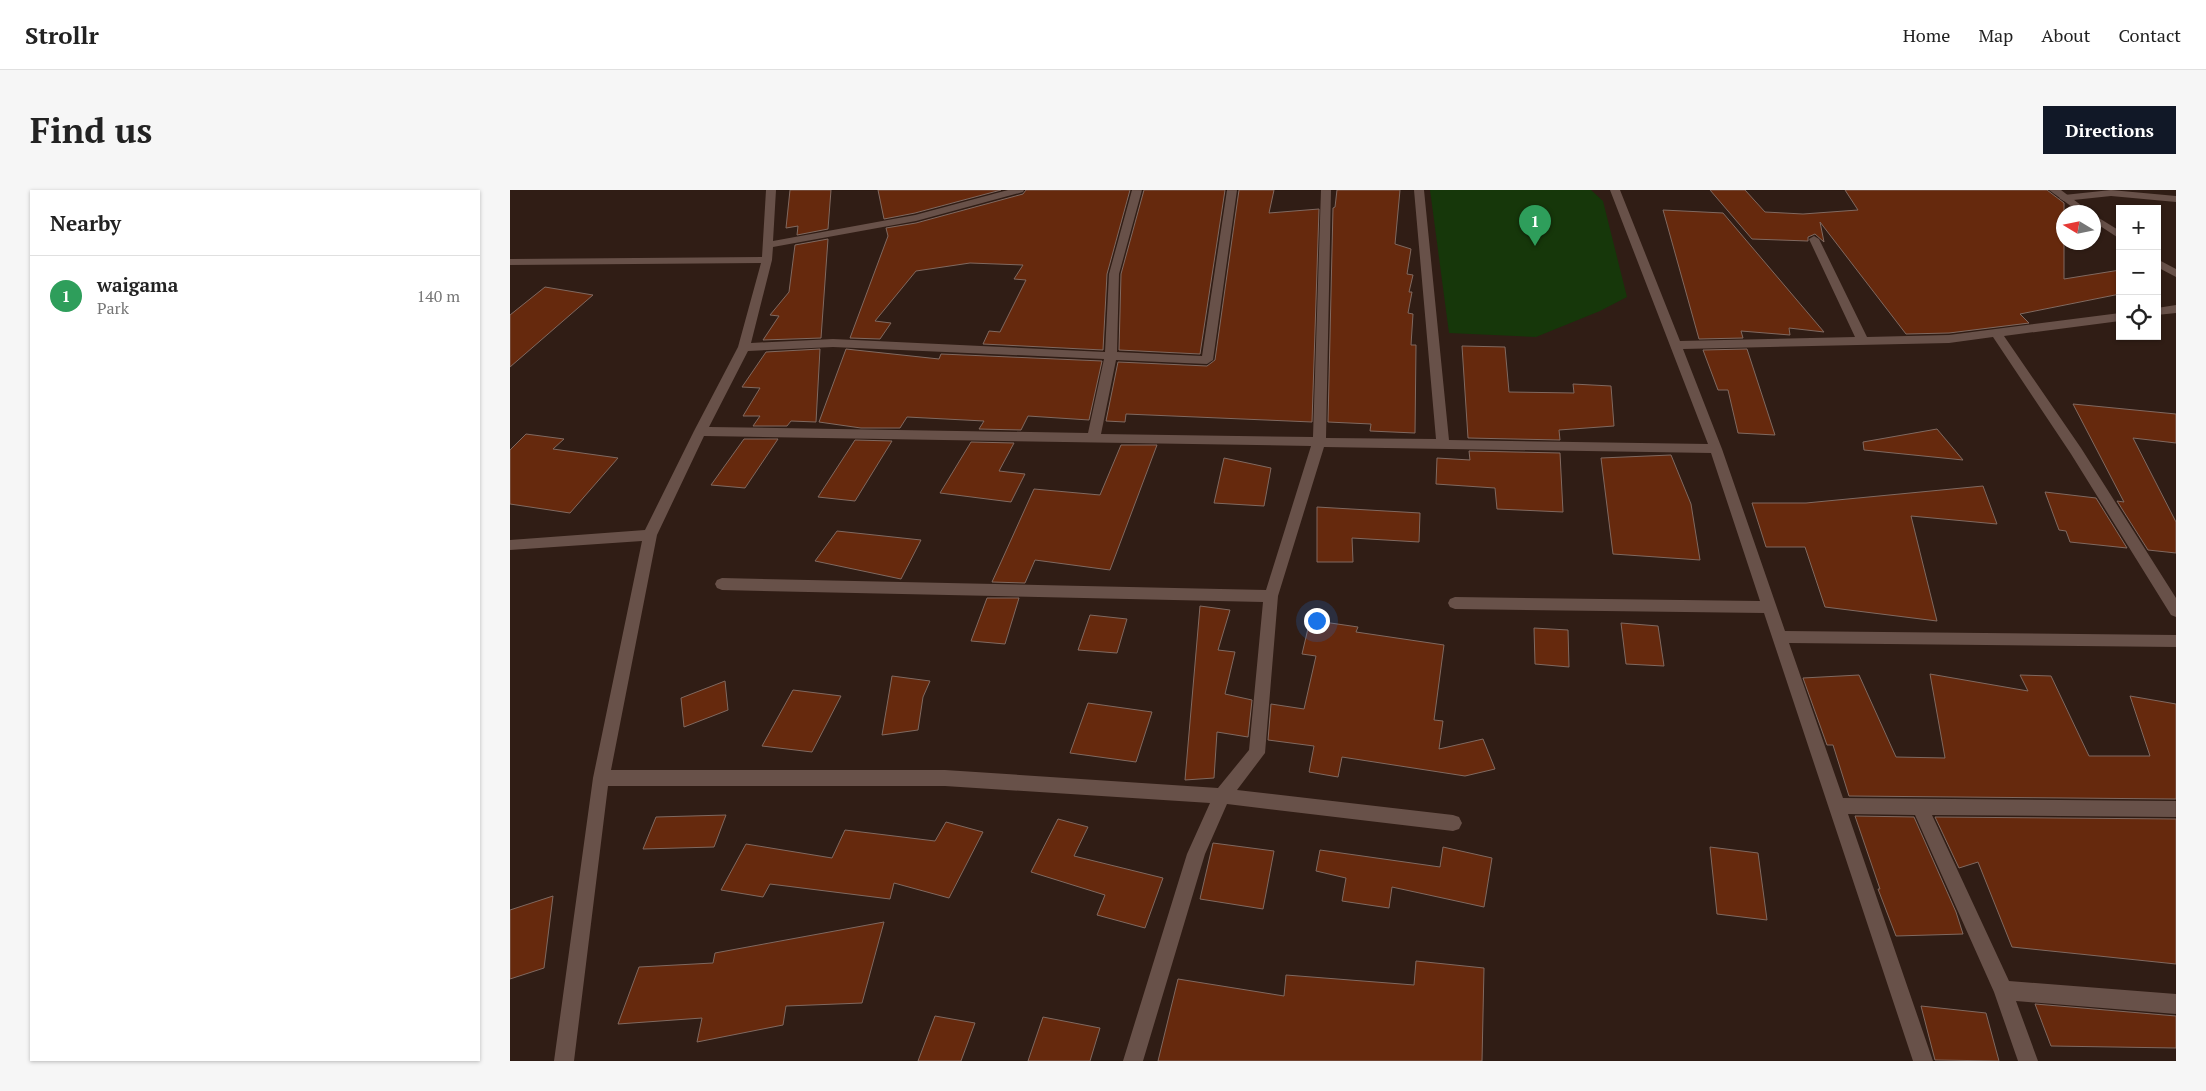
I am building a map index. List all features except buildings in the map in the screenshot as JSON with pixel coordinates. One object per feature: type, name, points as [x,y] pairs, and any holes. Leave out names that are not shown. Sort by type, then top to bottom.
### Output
[{"type":"street","points":[[564,1061],[601,778],[650,535],[700,431],[744,347],[769,245],[771,190]]},
{"type":"street","points":[[769,245],[916,218],[1019,190]]},
{"type":"street","points":[[1094,436],[1110,355],[1114,274],[1137,190]]},
{"type":"street","points":[[744,347],[833,343],[1207,360],[1232,190]]},
{"type":"street","points":[[1133,1061],[1196,854],[1222,796],[1257,753],[1271,596],[1319,441],[1326,190]]},
{"type":"street","points":[[1419,190],[1443,445]]},
{"type":"street","points":[[1616,190],[1674,345],[1716,449],[1923,1061]]},
{"type":"street","points":[[2054,190],[2074,205]]},
{"type":"street","points":[[2064,198],[2111,193],[2176,199]]},
{"type":"street","points":[[2101,223],[2116,233]]},
{"type":"street","points":[[1814,239],[1863,341]]},
{"type":"street","points":[[510,262],[729,262],[766,260]]},
{"type":"street","points":[[2161,265],[2176,274]]},
{"type":"street","points":[[2161,311],[2176,309]]},
{"type":"street","points":[[1674,345],[1949,339],[2116,318]]},
{"type":"street","points":[[1996,333],[2076,451],[2176,611]]},
{"type":"street","points":[[700,431],[1094,436],[1443,445],[1716,449]]},
{"type":"street","points":[[510,545],[650,535]]},
{"type":"street","points":[[722,584],[1271,596]]},
{"type":"street","points":[[1455,603],[1770,607]]},
{"type":"street","points":[[1780,637],[2176,641]]},
{"type":"street","points":[[601,778],[945,778],[1222,796],[1453,823]]},
{"type":"street","points":[[1837,806],[2176,809]]},
{"type":"street","points":[[1920,807],[2003,990],[2028,1061]]},
{"type":"street","points":[[2003,990],[2176,1004]]},
{"type":"green space","points":[[1430,190],[1591,190],[1603,201],[1627,297],[1600,311],[1536,337],[1449,333]]},
{"type":"place","name":"waigama","points":[[1535,246]]}]
